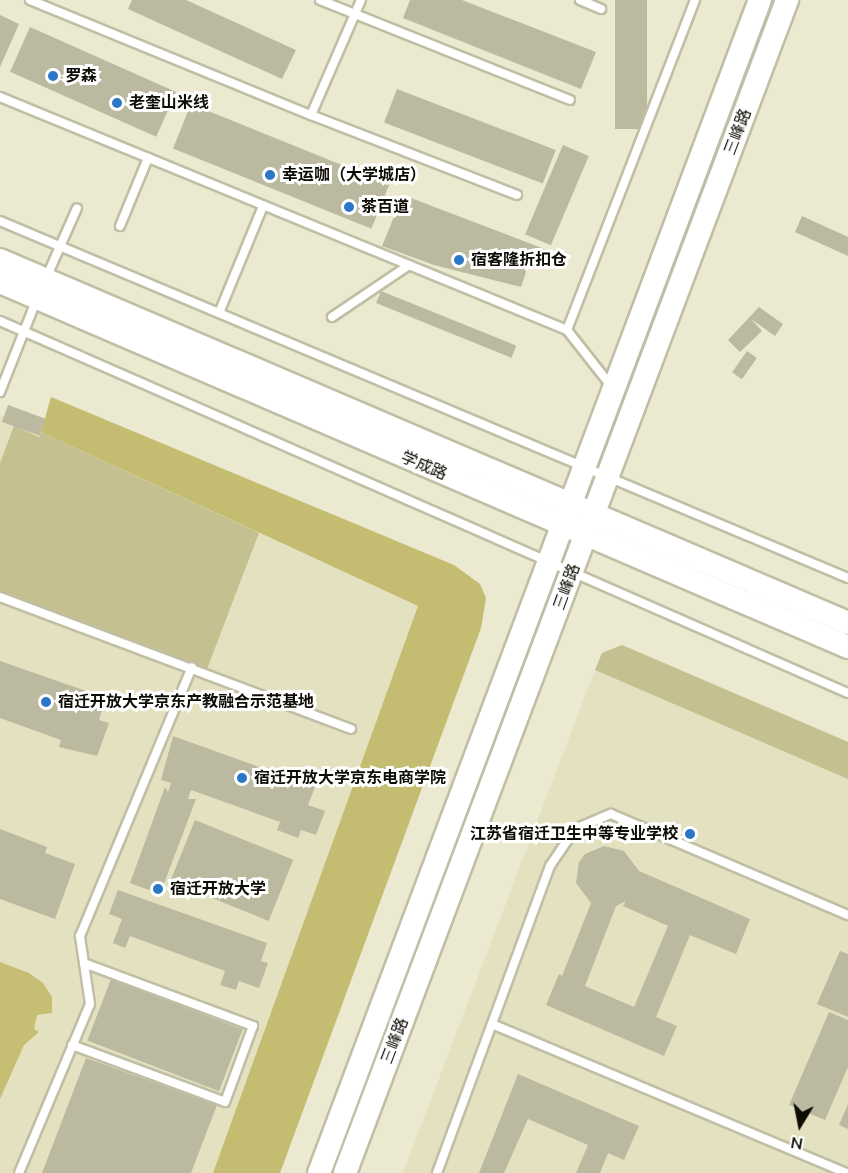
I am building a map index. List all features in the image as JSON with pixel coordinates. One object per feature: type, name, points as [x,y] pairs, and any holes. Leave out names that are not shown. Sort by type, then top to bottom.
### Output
[{"type":"main road","name":"三峰路","points":[[319,1173],[550,564],[570,504],[760,0]]},
{"type":"main road","name":"三峰路","points":[[345,1173],[787,0]]},
{"type":"main road","name":"学成路","points":[[0,260],[42,289],[562,526],[848,647]]},
{"type":"main road","name":"学成路","points":[[0,282],[42,289],[570,504],[848,623]]},
{"type":"lane","points":[[30,0],[311,115],[517,195]]},
{"type":"lane","points":[[320,0],[570,99]]},
{"type":"lane","points":[[311,115],[361,0]]},
{"type":"lane","points":[[580,0],[601,9]]},
{"type":"lane","points":[[567,330],[695,0]]},
{"type":"lane","points":[[0,98],[567,330],[613,389]]},
{"type":"lane","points":[[120,226],[148,158]]},
{"type":"lane","points":[[219,313],[263,206]]},
{"type":"lane","points":[[0,392],[77,208]]},
{"type":"lane","points":[[0,220],[848,578]]},
{"type":"lane","points":[[332,317],[409,265]]},
{"type":"lane","points":[[0,321],[848,693]]},
{"type":"lane","points":[[0,597],[192,667],[351,729]]},
{"type":"lane","points":[[20,1173],[90,1004],[80,936],[192,667]]},
{"type":"lane","points":[[437,1173],[550,866],[575,829],[611,814],[848,915]]},
{"type":"lane","points":[[72,1045],[225,1102],[253,1026],[84,963]]},
{"type":"lane","points":[[492,1024],[846,1173]]},
{"type":"shaded area","points":[[51,397],[454,565],[480,584],[486,598],[481,628],[280,1173],[213,1173],[418,606],[41,432]]},
{"type":"shaded area","name":"宿迁开放大学","points":[[0,415],[418,606],[213,1173],[0,1173]]},
{"type":"shaded area","points":[[14,426],[39,437],[41,432],[259,533],[207,669],[0,593],[0,463]]},
{"type":"shaded area","name":"江苏省宿迁卫生中等专业学校","points":[[622,645],[848,742],[848,1173],[403,1173],[602,653]]},
{"type":"shaded area","points":[[622,645],[848,742],[848,779],[595,670],[602,653]]},
{"type":"shaded area","points":[[0,962],[29,973],[43,983],[52,997],[52,1013],[37,1015],[34,1029],[39,1032],[24,1045],[0,1099]]},
{"type":"building","points":[[132,0],[186,0],[296,50],[282,79],[128,9]]},
{"type":"building","points":[[410,0],[462,0],[596,52],[581,89],[403,18]]},
{"type":"building","points":[[615,0],[647,0],[647,129],[615,129]]},
{"type":"building","points":[[0,15],[19,24],[0,67]]},
{"type":"building","points":[[30,27],[176,92],[156,137],[10,72]]},
{"type":"building","points":[[397,89],[556,150],[543,184],[384,123]]},
{"type":"building","points":[[191,104],[389,184],[371,229],[173,149]]},
{"type":"building","points":[[563,145],[589,156],[551,245],[525,234]]},
{"type":"building","points":[[403,195],[547,250],[540,267],[529,263],[521,287],[434,265],[382,246]]},
{"type":"building","points":[[802,216],[848,237],[848,256],[795,232]]},
{"type":"building","points":[[381,291],[516,346],[511,358],[376,303]]},
{"type":"building","points":[[759,307],[783,324],[775,336],[751,319],[762,331],[740,352],[728,340]]},
{"type":"building","points":[[747,351],[757,358],[742,379],[732,372]]},
{"type":"building","points":[[8,405],[46,419],[39,436],[2,422]]},
{"type":"building","points":[[0,661],[106,698],[99,720],[109,723],[97,756],[59,747],[61,740],[0,718]]},
{"type":"building","points":[[173,736],[315,787],[308,805],[325,811],[316,835],[301,830],[298,838],[277,830],[280,822],[191,790],[188,799],[196,799],[160,894],[130,883],[165,787],[168,792],[171,783],[161,780]]},
{"type":"building","points":[[195,820],[293,860],[269,921],[170,881]]},
{"type":"building","points":[[0,829],[47,847],[45,853],[75,864],[55,919],[0,899]]},
{"type":"building","points":[[604,846],[624,851],[639,871],[750,919],[736,954],[690,935],[656,1017],[677,1026],[664,1056],[546,1005],[559,974],[562,976],[591,903],[576,883],[579,862],[585,854]],"holes":[[[626,901],[623,906],[668,926],[634,1007],[585,986],[616,906]]]},
{"type":"building","points":[[118,890],[267,943],[261,961],[268,963],[259,988],[239,981],[236,990],[220,985],[225,971],[130,936],[125,948],[113,943],[122,919],[109,914]]},
{"type":"building","points":[[840,951],[848,954],[848,1017],[817,1004]]},
{"type":"building","points":[[111,979],[243,1030],[219,1091],[87,1041]]},
{"type":"building","points":[[829,1012],[848,1020],[848,1067],[825,1120],[789,1105]]},
{"type":"building","points":[[86,1058],[217,1105],[191,1173],[42,1173]]},
{"type":"building","points":[[518,1074],[639,1126],[624,1160],[608,1153],[600,1173],[576,1173],[588,1145],[528,1119],[504,1173],[479,1173]]},
{"type":"building","points":[[848,1104],[848,1129],[839,1125]]},
{"type":"place","name":"罗森","points":[[53,76]]},
{"type":"place","name":"老奎山米线","points":[[117,103]]},
{"type":"place","name":"幸运咖（大学城店）","points":[[270,175]]},
{"type":"place","name":"茶百道","points":[[349,207]]},
{"type":"place","name":"宿客隆折扣仓","points":[[459,260]]},
{"type":"place","name":"宿迁开放大学京东产教融合示范基地","points":[[46,702]]},
{"type":"place","name":"宿迁开放大学京东电商学院","points":[[242,778]]},
{"type":"place","name":"江苏省宿迁卫生中等专业学校","points":[[690,834]]},
{"type":"place","name":"宿迁开放大学","points":[[158,889]]}]
